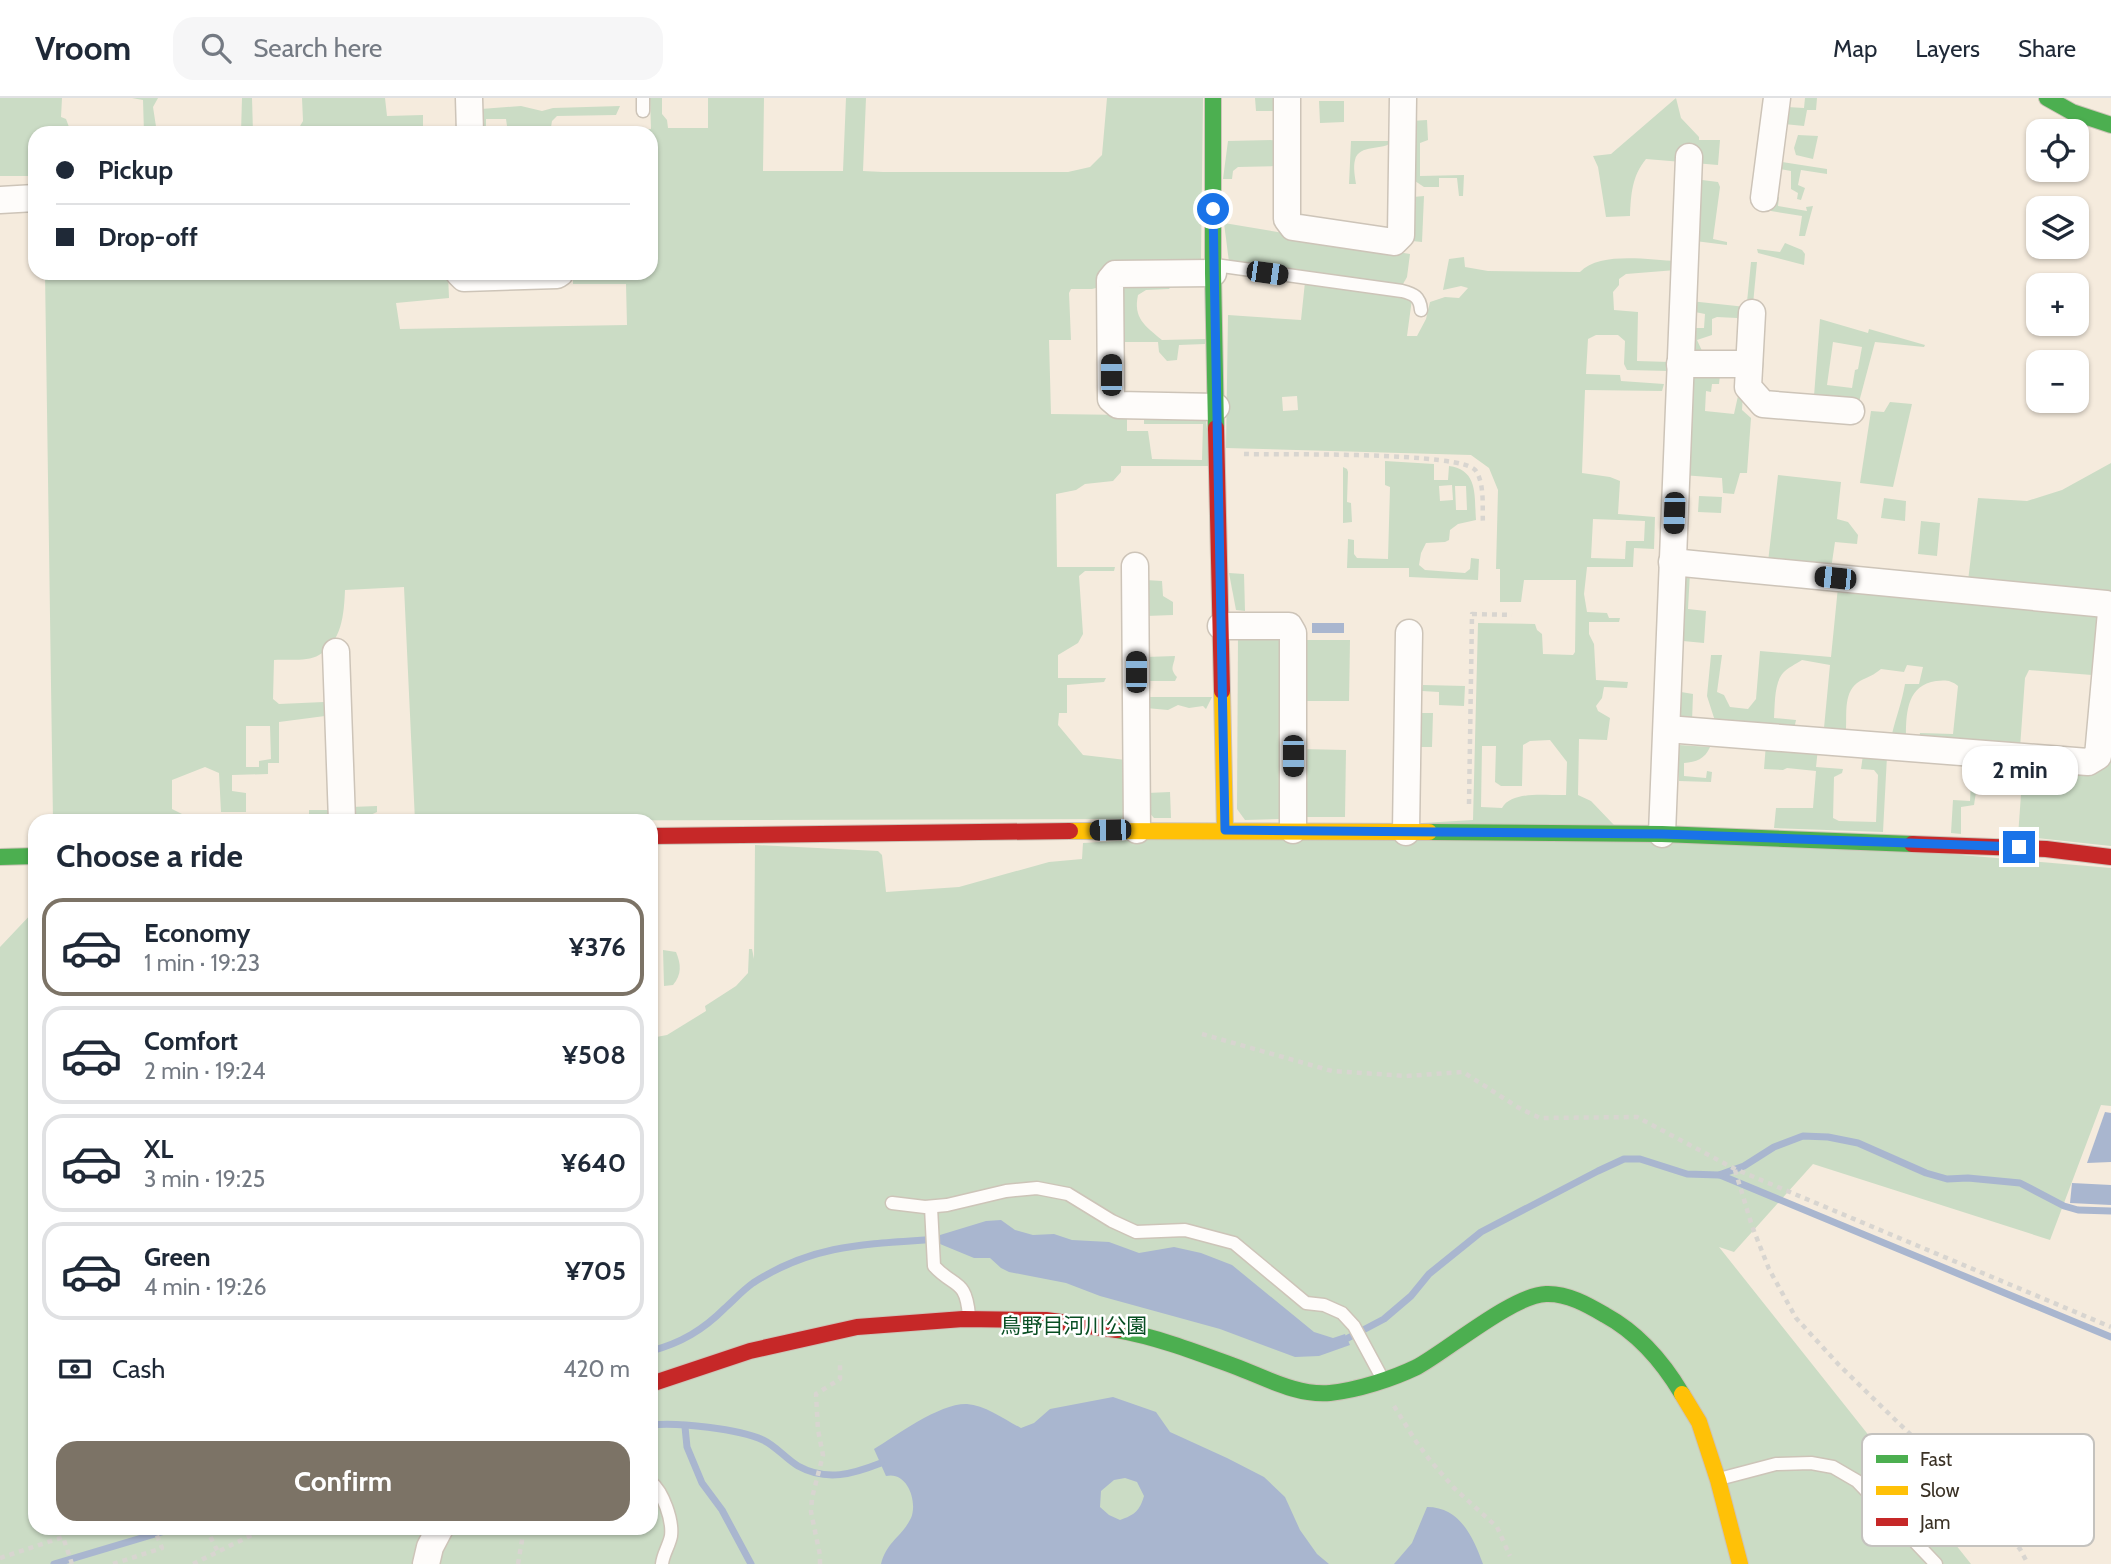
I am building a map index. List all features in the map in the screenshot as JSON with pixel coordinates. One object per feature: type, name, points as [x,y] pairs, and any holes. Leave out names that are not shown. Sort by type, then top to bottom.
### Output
[{"type":"street","points":[[469,98],[470,126]]},
{"type":"street","points":[[1213,98],[1225,830]]},
{"type":"street","points":[[1287,98],[1287,219],[1293,227],[1394,242],[1401,235],[1403,98]]},
{"type":"street","points":[[1764,198],[1777,98]]},
{"type":"street","points":[[2047,98],[2072,112],[2111,125]]},
{"type":"street","points":[[1662,834],[1689,157]]},
{"type":"street","points":[[0,200],[28,198]]},
{"type":"street","points":[[1214,269],[1115,274],[1110,281],[1111,399],[1118,405],[1216,407]]},
{"type":"street","points":[[1752,313],[1748,387],[1763,404],[1851,411]]},
{"type":"street","points":[[1680,363],[1749,364]]},
{"type":"street","points":[[1667,729],[2088,762],[2098,756],[2108,682],[2111,611],[2106,604],[1672,562]]},
{"type":"street","points":[[1135,566],[1137,830]]},
{"type":"street","points":[[1221,626],[1289,626],[1293,633],[1293,830]]},
{"type":"street","points":[[1406,832],[1409,633]]},
{"type":"street","points":[[336,652],[342,814]]},
{"type":"street","points":[[658,836],[1137,830],[1662,834],[2046,849],[2111,857]]},
{"type":"street","points":[[0,857],[28,856]]},
{"type":"street","points":[[658,1382],[750,1350],[857,1327],[970,1320],[1046,1320],[1120,1330],[1183,1347],[1294,1390],[1329,1393],[1416,1367],[1514,1305],[1545,1294],[1581,1301],[1618,1322],[1647,1347],[1671,1375],[1699,1422],[1718,1480],[1740,1564]]},
{"type":"street","points":[[426,1564],[436,1535]]},
{"type":"lane","points":[[1214,269],[1413,293],[1420,301],[1421,310]]},
{"type":"lane","points":[[892,1203],[930,1207],[1006,1191],[1037,1188],[1068,1194],[1112,1222],[1136,1232],[1185,1230],[1234,1243],[1306,1303],[1324,1305],[1342,1313],[1354,1326],[1383,1379]]},
{"type":"lane","points":[[930,1207],[934,1266],[963,1289],[970,1320]]},
{"type":"lane","points":[[1718,1480],[1776,1464],[1811,1463],[1833,1467],[1862,1486]]},
{"type":"lane","points":[[658,1492],[663,1499],[671,1537],[663,1553],[662,1564]]},
{"type":"lane","points":[[1919,1546],[1936,1564]]},
{"type":"path","points":[[1217,454],[1417,457],[1467,463],[1476,470],[1482,487],[1483,524]]},
{"type":"path","points":[[1468,832],[1472,614],[1512,615]]},
{"type":"path","points":[[1202,1034],[1332,1071],[1406,1076],[1463,1072],[1519,1108],[1540,1118],[1637,1116],[1735,1169],[2111,1327]]},
{"type":"path","points":[[1735,1169],[1752,1226],[1769,1269],[1796,1318],[1839,1365],[1910,1434]]},
{"type":"path","points":[[820,1564],[811,1512],[821,1466],[822,1446],[818,1430],[816,1394],[840,1379],[839,1331]]},
{"type":"path","points":[[1383,1379],[1396,1409],[1415,1440],[1454,1488],[1497,1527],[1510,1556]]},
{"type":"path","points":[[113,1564],[162,1548],[157,1535]]},
{"type":"path","points":[[210,1535],[218,1552]]},
{"type":"path","points":[[192,1564],[252,1535]]},
{"type":"path","points":[[518,1564],[523,1535]]},
{"type":"path","points":[[0,1558],[14,1551],[63,1537],[72,1564]]},
{"type":"path","points":[[2018,1546],[2028,1564]]},
{"type":"green space","points":[[0,98],[62,98],[61,117],[66,119],[69,126],[28,126],[28,176],[0,176]]},
{"type":"green space","points":[[132,98],[158,98],[153,107],[156,126],[144,126],[143,100]]},
{"type":"green space","points":[[242,98],[252,98],[253,126],[241,126]]},
{"type":"green space","points":[[302,98],[385,98],[387,116],[423,115],[423,126],[300,126],[303,121]]},
{"type":"green space","points":[[650,98],[662,98],[662,114],[667,120],[668,128],[708,128],[708,98],[764,98],[763,171],[843,171],[846,98],[866,98],[863,171],[1068,172],[1090,167],[1102,155],[1107,98],[1203,98],[1201,261],[1092,289],[1071,289],[1071,340],[1049,340],[1051,414],[1127,415],[1127,431],[1148,431],[1152,459],[1202,460],[1203,424],[1144,424],[1144,414],[1205,414],[1212,466],[1121,466],[1121,472],[1113,481],[1085,484],[1076,490],[1056,494],[1057,567],[1115,567],[1114,571],[1085,571],[1079,576],[1083,634],[1078,643],[1058,655],[1058,678],[1106,678],[1104,682],[1067,685],[1067,713],[1059,713],[1058,725],[1083,755],[1126,760],[1129,811],[1121,819],[658,820],[658,814],[415,814],[404,587],[345,590],[340,627],[333,643],[327,649],[309,659],[274,660],[273,699],[279,704],[324,702],[325,716],[279,722],[279,763],[268,763],[268,774],[232,775],[232,791],[246,793],[246,812],[221,812],[219,773],[205,767],[172,780],[172,809],[182,814],[53,814],[45,280],[448,280],[449,298],[396,303],[400,329],[627,325],[626,284],[573,284],[573,280],[658,280],[658,126],[651,126]],"holes":[[[246,726],[270,726],[271,759],[259,761],[259,767],[246,767]]]},
{"type":"green space","points":[[1255,98],[1276,98],[1276,111],[1256,111]]},
{"type":"green space","points":[[1676,98],[1681,118],[1699,140],[1720,140],[1718,165],[1646,159],[1635,179],[1630,216],[1606,217],[1598,167],[1593,156],[1611,154]]},
{"type":"green space","points":[[1805,98],[1817,98],[1816,110],[1807,110],[1804,126],[1784,124],[1787,107],[1804,108]]},
{"type":"green space","points":[[1319,101],[1344,101],[1344,122],[1320,123]]},
{"type":"green space","points":[[521,106],[542,111],[553,108],[620,106],[616,115],[557,116],[551,126],[507,126],[506,119],[486,119],[486,126],[482,126],[481,109]]},
{"type":"green space","points":[[1427,120],[1428,140],[1420,143],[1420,176],[1464,175],[1463,196],[1459,196],[1457,178],[1439,178],[1439,187],[1424,187],[1412,179],[1411,121]]},
{"type":"green space","points":[[1798,135],[1818,136],[1813,159],[1796,155],[1794,148]]},
{"type":"green space","points":[[1276,140],[1277,166],[1238,167],[1233,171],[1232,179],[1223,179],[1228,141]]},
{"type":"green space","points":[[1351,141],[1393,141],[1366,149],[1357,155],[1354,166],[1356,184],[1349,184]]},
{"type":"green space","points":[[1782,162],[1827,169],[1827,174],[1801,170],[1798,185],[1805,188],[1801,200],[1797,199],[1798,193],[1791,189],[1791,171],[1780,169]]},
{"type":"green space","points":[[1694,179],[1718,182],[1720,187],[1713,239],[1727,242],[1727,245],[1695,241]]},
{"type":"green space","points":[[1772,195],[1779,197],[1778,206],[1807,211],[1806,207],[1813,206],[1805,236],[1799,236],[1802,216],[1771,211]]},
{"type":"green space","points":[[1424,196],[1422,242],[1412,241],[1413,197]]},
{"type":"green space","points":[[1224,223],[1410,254],[1407,277],[1403,284],[1392,285],[1229,262]]},
{"type":"green space","points":[[1785,243],[1802,250],[1805,254],[1804,265],[1758,253],[1757,249],[1780,252]]},
{"type":"green space","name":"鳥野目河川公園","points":[[1464,257],[1465,267],[1488,271],[1580,272],[1589,265],[1612,259],[1677,261],[1676,270],[1626,274],[1619,279],[1619,285],[1613,292],[1614,310],[1638,312],[1637,361],[1670,362],[1669,371],[1627,370],[1624,364],[1625,341],[1618,335],[1596,335],[1588,339],[1586,374],[1620,375],[1621,381],[1664,384],[1662,391],[1585,390],[1582,473],[1620,481],[1618,514],[1655,517],[1654,549],[1634,548],[1633,567],[1587,567],[1584,594],[1587,612],[1607,613],[1609,618],[1620,618],[1619,622],[1589,622],[1589,634],[1594,644],[1596,680],[1628,682],[1627,688],[1604,687],[1602,698],[1596,706],[1598,711],[1610,718],[1607,740],[1579,739],[1578,795],[1591,801],[1614,825],[2111,868],[2111,1106],[2101,1105],[2050,1240],[1813,1164],[1734,1252],[1719,1247],[1868,1434],[1862,1434],[1862,1546],[1957,1546],[1971,1564],[0,1564],[0,947],[28,917],[28,1535],[658,1535],[658,1037],[667,1035],[706,1011],[705,1006],[736,986],[748,973],[749,949],[752,949],[754,959],[755,845],[878,851],[882,855],[886,892],[959,887],[1049,862],[1082,859],[1083,843],[1473,820],[1478,623],[1535,624],[1542,634],[1543,654],[1573,655],[1576,580],[1524,580],[1521,602],[1500,602],[1500,569],[1496,569],[1498,490],[1489,468],[1471,455],[1226,448],[1228,315],[1301,320],[1305,282],[1412,299],[1407,336],[1417,336],[1426,319],[1430,302],[1445,297],[1459,298],[1468,288],[1461,286],[1443,290],[1449,259]],"holes":[[[1297,396],[1298,410],[1283,411],[1282,397]],[[1593,519],[1645,521],[1644,541],[1626,541],[1625,559],[1591,558]],[[1550,740],[1567,762],[1566,795],[1522,796],[1507,802],[1502,808],[1481,807],[1482,746],[1496,746],[1495,782],[1501,786],[1522,786],[1523,745],[1530,741]]]},
{"type":"green space","points":[[1751,262],[1757,262],[1753,304],[1747,302]]},
{"type":"green space","points":[[1175,281],[1169,289],[1146,290],[1138,295],[1139,316],[1162,340],[1206,339],[1205,344],[1179,345],[1177,360],[1167,361],[1159,352],[1158,342],[1117,342],[1123,282]]},
{"type":"green space","points":[[1690,301],[1746,307],[1740,323],[1737,318],[1712,319],[1712,335],[1697,340],[1703,353],[1694,358],[1689,328],[1704,328],[1705,314],[1690,311]]},
{"type":"green space","points":[[1820,319],[1925,345],[1875,342],[1859,402],[1814,396]],"holes":[[[1833,342],[1862,347],[1852,388],[1827,385]]]},
{"type":"green space","points":[[1694,372],[1744,377],[1742,410],[1751,418],[1747,473],[1740,473],[1734,494],[1723,493],[1722,478],[1682,475]],"holes":[[[1720,375],[1742,378],[1734,414],[1705,411],[1706,391],[1711,392],[1712,384],[1719,384]]]},
{"type":"green space","points":[[1890,402],[1912,404],[1893,487],[1860,483],[1871,411],[1884,412]]},
{"type":"green space","points":[[1385,461],[1434,464],[1434,480],[1448,480],[1449,466],[1466,473],[1473,486],[1476,520],[1458,524],[1450,530],[1449,540],[1445,542],[1426,543],[1419,565],[1425,570],[1465,573],[1470,569],[1471,558],[1479,559],[1478,580],[1409,577],[1409,568],[1347,568],[1348,539],[1354,540],[1354,554],[1357,558],[1388,559],[1390,487],[1385,485]],"holes":[[[1452,485],[1453,500],[1440,501],[1439,486]],[[1455,486],[1466,486],[1467,510],[1456,510]]]},
{"type":"green space","points":[[2111,463],[2111,620],[2098,673],[2092,675],[2029,670],[2025,678],[2020,748],[1919,738],[1920,733],[1953,734],[1958,686],[1945,681],[1927,683],[1919,688],[1908,708],[1906,735],[1892,734],[1905,684],[1919,684],[1923,667],[1907,665],[1904,672],[1881,669],[1855,685],[1848,696],[1846,730],[1824,728],[1830,665],[1802,660],[1783,673],[1776,694],[1774,718],[1796,720],[1794,729],[1715,721],[1707,696],[1711,655],[1722,655],[1717,692],[1724,695],[1730,707],[1748,709],[1756,699],[1760,651],[1831,657],[1838,587],[1968,581],[1978,498],[2027,501],[2062,490]]},
{"type":"green space","points":[[1343,467],[1348,472],[1347,502],[1351,503],[1352,522],[1343,523]]},
{"type":"green space","points":[[1778,475],[1841,482],[1837,519],[1848,522],[1858,535],[1857,544],[1835,542],[1831,569],[1768,562]]},
{"type":"green space","points":[[1699,496],[1722,497],[1721,513],[1698,512]]},
{"type":"green space","points":[[1884,498],[1906,501],[1905,521],[1881,518]]},
{"type":"green space","points":[[1921,521],[1940,523],[1937,556],[1918,554]]},
{"type":"green space","points":[[1690,572],[1688,609],[1706,611],[1704,643],[1683,641],[1683,576]]},
{"type":"green space","points":[[1229,573],[1244,574],[1245,611],[1236,610]]},
{"type":"green space","points":[[1145,580],[1162,581],[1163,596],[1173,602],[1173,615],[1146,616]]},
{"type":"green space","points":[[1238,634],[1276,634],[1283,641],[1286,809],[1279,819],[1245,820],[1237,809]]},
{"type":"green space","points":[[1302,640],[1350,640],[1349,701],[1302,701]]},
{"type":"green space","points":[[1175,656],[1175,681],[1146,681],[1146,657]]},
{"type":"green space","points":[[1423,685],[1465,686],[1464,706],[1439,705],[1439,692],[1422,691]]},
{"type":"green space","points":[[1681,692],[1693,694],[1692,721],[1687,722],[1681,716]]},
{"type":"green space","points":[[1146,697],[1212,697],[1206,709],[1203,706],[1189,708],[1178,705],[1168,710],[1146,708]]},
{"type":"green space","points":[[1420,713],[1433,713],[1432,747],[1420,747]]},
{"type":"green space","points":[[1766,744],[1818,748],[1816,767],[1843,769],[1842,773],[1834,777],[1833,818],[1839,821],[1876,822],[1878,775],[1874,770],[1861,769],[1863,755],[1887,756],[1883,832],[1774,828],[1776,808],[1813,808],[1816,771],[1764,769]]},
{"type":"green space","points":[[1679,745],[1710,747],[1700,759],[1684,763],[1684,776],[1706,778],[1707,771],[1712,772],[1711,782],[1679,781]]},
{"type":"green space","points":[[1302,749],[1346,750],[1345,817],[1307,817],[1303,811]]},
{"type":"green space","points":[[2111,749],[2111,846],[2018,836],[2023,767]]},
{"type":"green space","points":[[1972,763],[2001,765],[2000,769],[1980,767],[1974,805],[1961,807],[1961,834],[1951,833],[1953,800],[1970,801]]},
{"type":"green space","points":[[1170,792],[1171,818],[1154,818],[1147,810],[1147,793]]},
{"type":"green space","points":[[377,806],[377,812],[352,814],[351,807]]},
{"type":"green space","points":[[309,810],[332,810],[332,814],[309,814]]},
{"type":"green space","points":[[663,950],[676,952],[679,961],[679,973],[673,985],[664,986]]},
{"type":"water","points":[[1312,623],[1344,623],[1344,633],[1312,633]]},
{"type":"water","points":[[2105,1112],[2111,1113],[2111,1162],[2087,1163]]},
{"type":"water","points":[[2072,1183],[2111,1185],[2111,1205],[2070,1203]]},
{"type":"water","points":[[1001,1220],[1015,1230],[1033,1235],[1054,1234],[1072,1240],[1109,1242],[1139,1253],[1174,1247],[1201,1253],[1232,1265],[1314,1332],[1333,1338],[1345,1334],[1350,1345],[1319,1356],[1295,1357],[1220,1329],[1100,1296],[1066,1283],[1009,1272],[990,1258],[974,1258],[940,1244],[940,1235],[986,1221]]},
{"type":"water","points":[[1113,1397],[1156,1412],[1170,1432],[1264,1477],[1285,1497],[1300,1530],[1317,1554],[1329,1564],[881,1564],[890,1545],[911,1518],[913,1504],[905,1483],[900,1478],[886,1476],[874,1449],[932,1414],[956,1405],[981,1407],[1021,1428],[1034,1423],[1050,1409]],"holes":[[[1125,1478],[1137,1482],[1144,1496],[1133,1514],[1120,1520],[1100,1507],[1101,1491],[1114,1480]]]},
{"type":"water","points":[[1427,1507],[1448,1512],[1464,1525],[1483,1564],[1394,1564],[1412,1543]]},
{"type":"waterway","points":[[1348,1338],[1384,1319],[1411,1296],[1429,1274],[1481,1232],[1624,1159],[1640,1159],[1687,1174],[1719,1175],[1744,1166],[1774,1147],[1803,1136],[1828,1137],[1858,1143],[1926,1173],[1947,1179],[1968,1178],[2020,1183],[2064,1206],[2078,1210],[2111,1211]]},
{"type":"waterway","points":[[1720,1175],[2111,1337]]},
{"type":"waterway","points":[[658,1349],[691,1335],[753,1283],[798,1260],[843,1248],[940,1239]]},
{"type":"waterway","points":[[658,1425],[708,1427],[752,1436],[768,1443],[798,1466],[819,1474],[840,1475],[881,1463]]},
{"type":"waterway","points":[[685,1427],[687,1447],[702,1483],[722,1510],[751,1564]]},
{"type":"waterway","points":[[54,1564],[151,1535]]},
{"type":"traffic: fast","points":[[1213,98],[1216,428]]},
{"type":"traffic: fast","points":[[2047,98],[2072,112],[2111,125]]},
{"type":"traffic: fast","points":[[1429,832],[1662,834],[1912,844]]},
{"type":"traffic: fast","points":[[0,857],[28,856]]},
{"type":"traffic: fast","points":[[1117,1330],[1176,1345],[1293,1389],[1330,1393],[1363,1387],[1417,1367],[1516,1303],[1532,1297],[1554,1294],[1584,1304],[1628,1330],[1658,1360],[1682,1394]]},
{"type":"traffic: slow","points":[[1222,691],[1225,830]]},
{"type":"traffic: slow","points":[[1070,831],[1429,832]]},
{"type":"traffic: slow","points":[[1682,1394],[1699,1422],[1718,1480],[1740,1564]]},
{"type":"traffic: jam","points":[[1216,428],[1222,691]]},
{"type":"traffic: jam","points":[[658,836],[1070,831]]},
{"type":"traffic: jam","points":[[1912,844],[2046,849],[2111,857]]},
{"type":"traffic: jam","points":[[658,1382],[750,1351],[857,1327],[963,1319],[1046,1320],[1117,1330]]},
{"type":"route","points":[[1213,209],[1225,830],[1662,834],[2019,847]]}]
